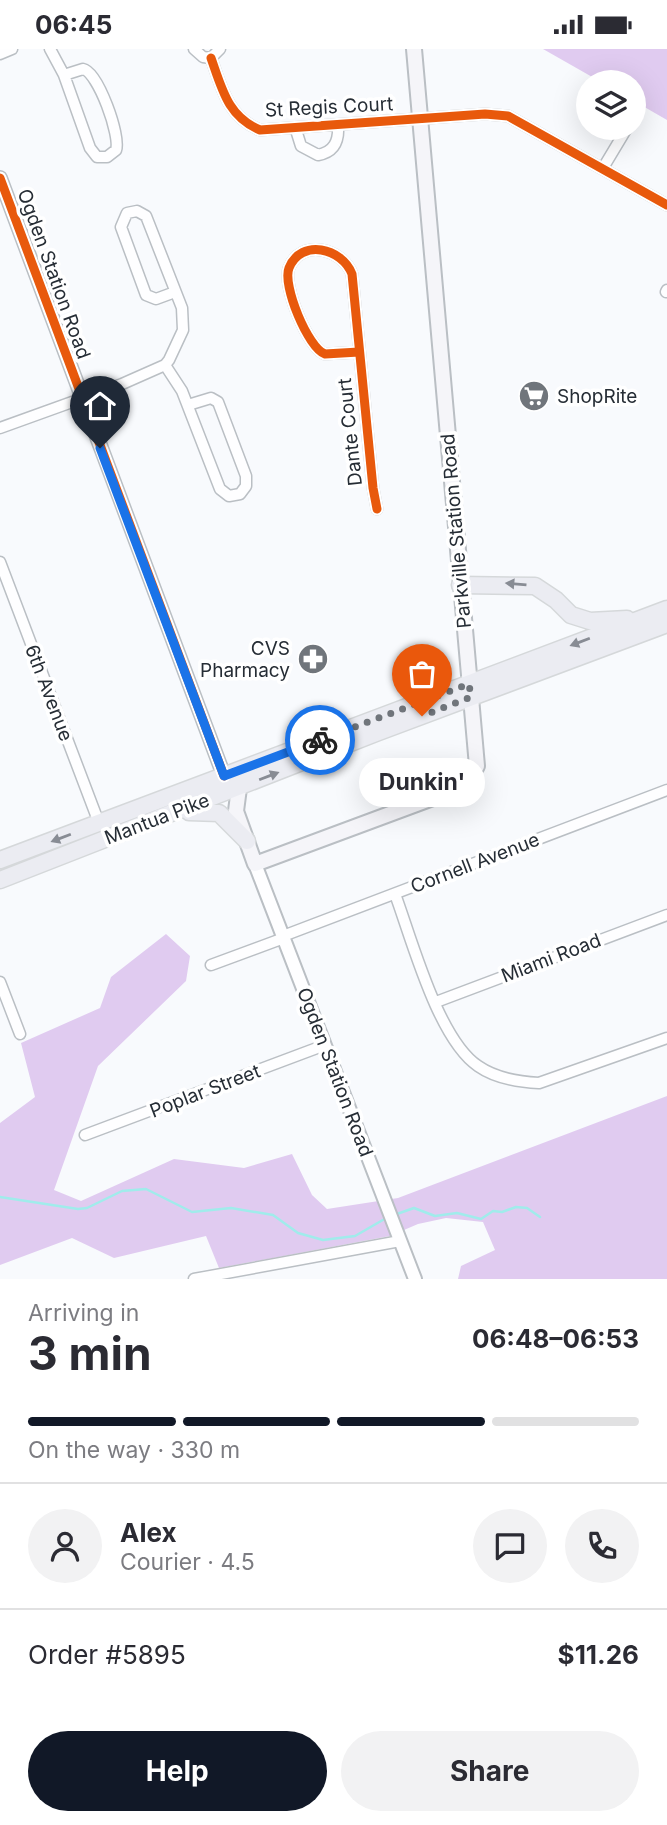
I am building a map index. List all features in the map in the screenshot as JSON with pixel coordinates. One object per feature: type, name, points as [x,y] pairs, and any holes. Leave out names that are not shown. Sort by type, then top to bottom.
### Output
[{"type":"main road","name":"Parkville Station Road","points":[[255,864],[457,789],[477,766],[414,49]]},
{"type":"main road","points":[[460,585],[535,586],[556,600],[570,615],[590,621],[646,617]]},
{"type":"main road","name":"Mantua Pike","points":[[0,880],[239,788],[667,609]]},
{"type":"main road","name":"Mantua Pike","points":[[0,860],[224,776],[667,624]]},
{"type":"main road","points":[[239,788],[236,811],[255,864]]},
{"type":"main road","points":[[42,862],[54,862],[192,811],[219,813],[247,841]]},
{"type":"street","points":[[0,54],[12,49]]},
{"type":"street","points":[[50,49],[64,75],[93,153],[100,158],[110,156],[118,146],[118,138],[95,78],[83,69],[64,75]]},
{"type":"street","points":[[194,49],[203,57],[211,58],[220,49]]},
{"type":"street","name":"St Regis Court","points":[[211,58],[225,98],[240,119],[261,131],[420,119],[508,116],[667,205]]},
{"type":"street","points":[[296,130],[306,152],[318,155],[330,151],[336,144],[338,126]]},
{"type":"street","points":[[603,168],[620,140]]},
{"type":"street","name":"Ogden Station Road","points":[[0,178],[224,776]]},
{"type":"street","points":[[0,428],[82,399],[165,365],[183,330],[182,308],[176,292],[146,216],[137,211],[127,213],[121,226],[146,295],[156,299],[176,292]]},
{"type":"street","name":"Dante Court","points":[[359,352],[325,354],[309,342],[287,276],[290,266],[302,254],[317,249],[328,251],[343,260],[350,269],[377,509]]},
{"type":"street","points":[[165,365],[178,381],[220,489],[229,496],[240,493],[246,486],[246,476],[218,402],[211,398],[188,405]]},
{"type":"street","name":"6th Avenue","points":[[0,562],[2,575],[99,823]]},
{"type":"street","name":"Cornell Avenue","points":[[211,965],[667,790]]},
{"type":"street","name":"Ogden Station Road","points":[[255,864],[415,1279]]},
{"type":"street","points":[[395,894],[450,1033],[478,1066],[517,1082],[539,1083],[555,1080],[667,1038]]},
{"type":"street","name":"Miami Road","points":[[436,1002],[667,915]]},
{"type":"street","points":[[0,982],[20,1034]]},
{"type":"street","name":"Poplar Street","points":[[85,1135],[325,1045]]},
{"type":"street","points":[[194,1279],[400,1241]]},
{"type":"shaded area","points":[[543,49],[667,49],[667,120],[646,108],[646,70],[580,70]]},
{"type":"shaded area","points":[[166,934],[190,956],[186,981],[98,1066],[54,1190],[81,1201],[174,1159],[244,1168],[292,1154],[312,1195],[327,1209],[398,1198],[667,1096],[667,1279],[458,1279],[461,1266],[495,1250],[483,1222],[446,1218],[418,1224],[390,1236],[219,1268],[206,1236],[114,1258],[72,1238],[0,1265],[0,1123],[35,1097],[21,1043],[100,1008],[111,977]]},
{"type":"waterway","points":[[0,1197],[78,1209],[87,1208],[122,1191],[146,1189],[192,1212],[231,1208],[273,1215],[298,1233],[323,1240],[355,1236],[388,1217]]},
{"type":"waterway","points":[[394,1215],[414,1208],[435,1216],[457,1213],[481,1219],[493,1211],[502,1212],[516,1207],[527,1208],[540,1217]]},
{"type":"cycle path","points":[[211,58],[233,110],[240,118],[260,130],[485,114],[508,116],[667,205]]},
{"type":"cycle path","points":[[0,178],[224,776]]},
{"type":"cycle path","points":[[359,352],[325,354],[318,349],[304,329],[289,288],[288,276],[289,268],[302,253],[312,250],[331,253],[340,258],[352,274],[377,509]]},
{"type":"way so far","points":[[320,740],[469,684],[471,697],[422,716]]},
{"type":"place","name":"ShopRite","points":[[534,396]]},
{"type":"place","name":"CVS Pharmacy","points":[[313,659]]},
{"type":"place","name":"Dunkin'","points":[[422,716]]},
{"type":"route","points":[[100,448],[224,776],[320,740]]}]
